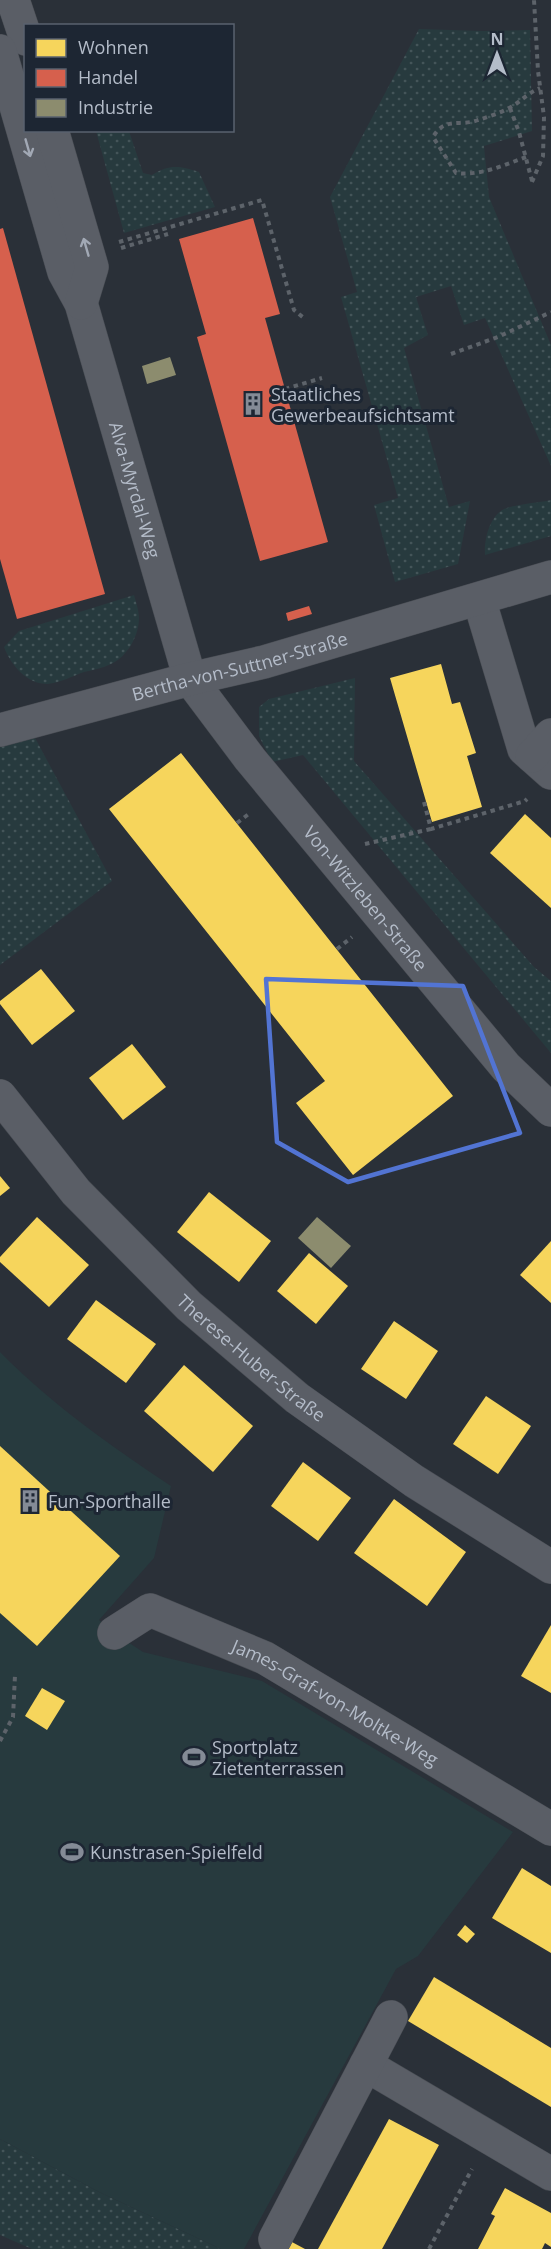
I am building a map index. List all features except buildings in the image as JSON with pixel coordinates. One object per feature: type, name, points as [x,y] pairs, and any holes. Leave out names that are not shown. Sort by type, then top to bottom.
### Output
[{"type":"street","points":[[13,0],[24,33]]},
{"type":"street","name":"Alva-Myrdal-Weg","points":[[0,51],[64,272],[81,303],[190,679]]},
{"type":"street","points":[[53,132],[92,267],[81,303]]},
{"type":"street","name":"Bertha-von-Suttner-Straße","points":[[0,730],[190,679],[264,662],[551,578]]},
{"type":"street","points":[[478,599],[524,749],[546,759]]},
{"type":"street","name":"Von-Witzleben-Straße","points":[[190,679],[256,767],[506,1068],[551,1110]]},
{"type":"street","name":"Therese-Huber-Straße","points":[[0,1096],[76,1192],[189,1306],[288,1390],[414,1481],[551,1567]]},
{"type":"street","name":"James-Graf-von-Moltke-Weg","points":[[114,1633],[150,1610],[265,1658],[551,1829]]},
{"type":"street","points":[[275,2239],[391,2017]]},
{"type":"street","points":[[366,2065],[551,2174]]},
{"type":"path","points":[[510,108],[532,182],[543,156],[544,117],[534,0]]},
{"type":"path","points":[[526,157],[486,171],[456,173],[433,136],[444,124],[476,122],[510,108],[529,92],[540,88]]},
{"type":"path","points":[[126,238],[262,200],[294,310],[305,319]]},
{"type":"path","points":[[89,257],[168,234]]},
{"type":"path","points":[[451,354],[498,338],[551,312]]},
{"type":"path","points":[[285,389],[322,378]]},
{"type":"path","points":[[378,841],[431,829],[525,801],[546,759]]},
{"type":"path","points":[[424,802],[431,829]]},
{"type":"path","points":[[0,1741],[13,1717],[15,1675]]},
{"type":"path","points":[[429,2249],[490,2136]]},
{"type":"highlighted area","points":[[266,979],[463,986],[520,1133],[348,1182],[277,1142]]},
{"type":"green space","points":[[419,29],[530,30],[532,131],[484,146],[489,197],[551,345],[551,466],[485,318],[464,325],[451,286],[416,297],[428,335],[404,348],[449,507],[470,501],[458,564],[395,582],[374,505],[398,498],[341,297],[357,292],[330,197]]},
{"type":"green space","points":[[96,132],[129,132],[143,173],[152,175],[175,167],[199,172],[215,207],[124,233]]},
{"type":"green space","points":[[551,500],[551,536],[485,555],[488,529],[499,513],[515,506]]},
{"type":"green space","points":[[134,595],[139,618],[134,639],[117,661],[98,669],[57,682],[40,683],[26,677],[15,667],[4,647],[19,631]]},
{"type":"green space","points":[[355,678],[354,761],[534,967],[551,981],[551,1053],[303,755],[272,762],[259,736],[259,707],[269,699]]},
{"type":"green space","points":[[34,736],[112,881],[0,965],[0,747]]},
{"type":"green space","name":"Sportplatz Zietenterrassen","points":[[0,1352],[82,1424],[171,1486],[154,1558],[99,1620],[143,1652],[262,1681],[513,1832],[418,1956],[396,1969],[244,2249],[221,2249],[99,2192],[0,2139]]},
{"type":"green space","points":[[0,2139],[99,2192],[221,2249],[32,2249],[0,2235]]},
{"type":"place","name":"Staatliches Gewerbeaufsichtsamt","points":[[253,404]]},
{"type":"place","name":"Fun-Sporthalle","points":[[30,1501]]},
{"type":"place","name":"Sportplatz Zietenterrassen","points":[[194,1757]]},
{"type":"place","name":"Kunstrasen-Spielfeld","points":[[72,1852]]}]
